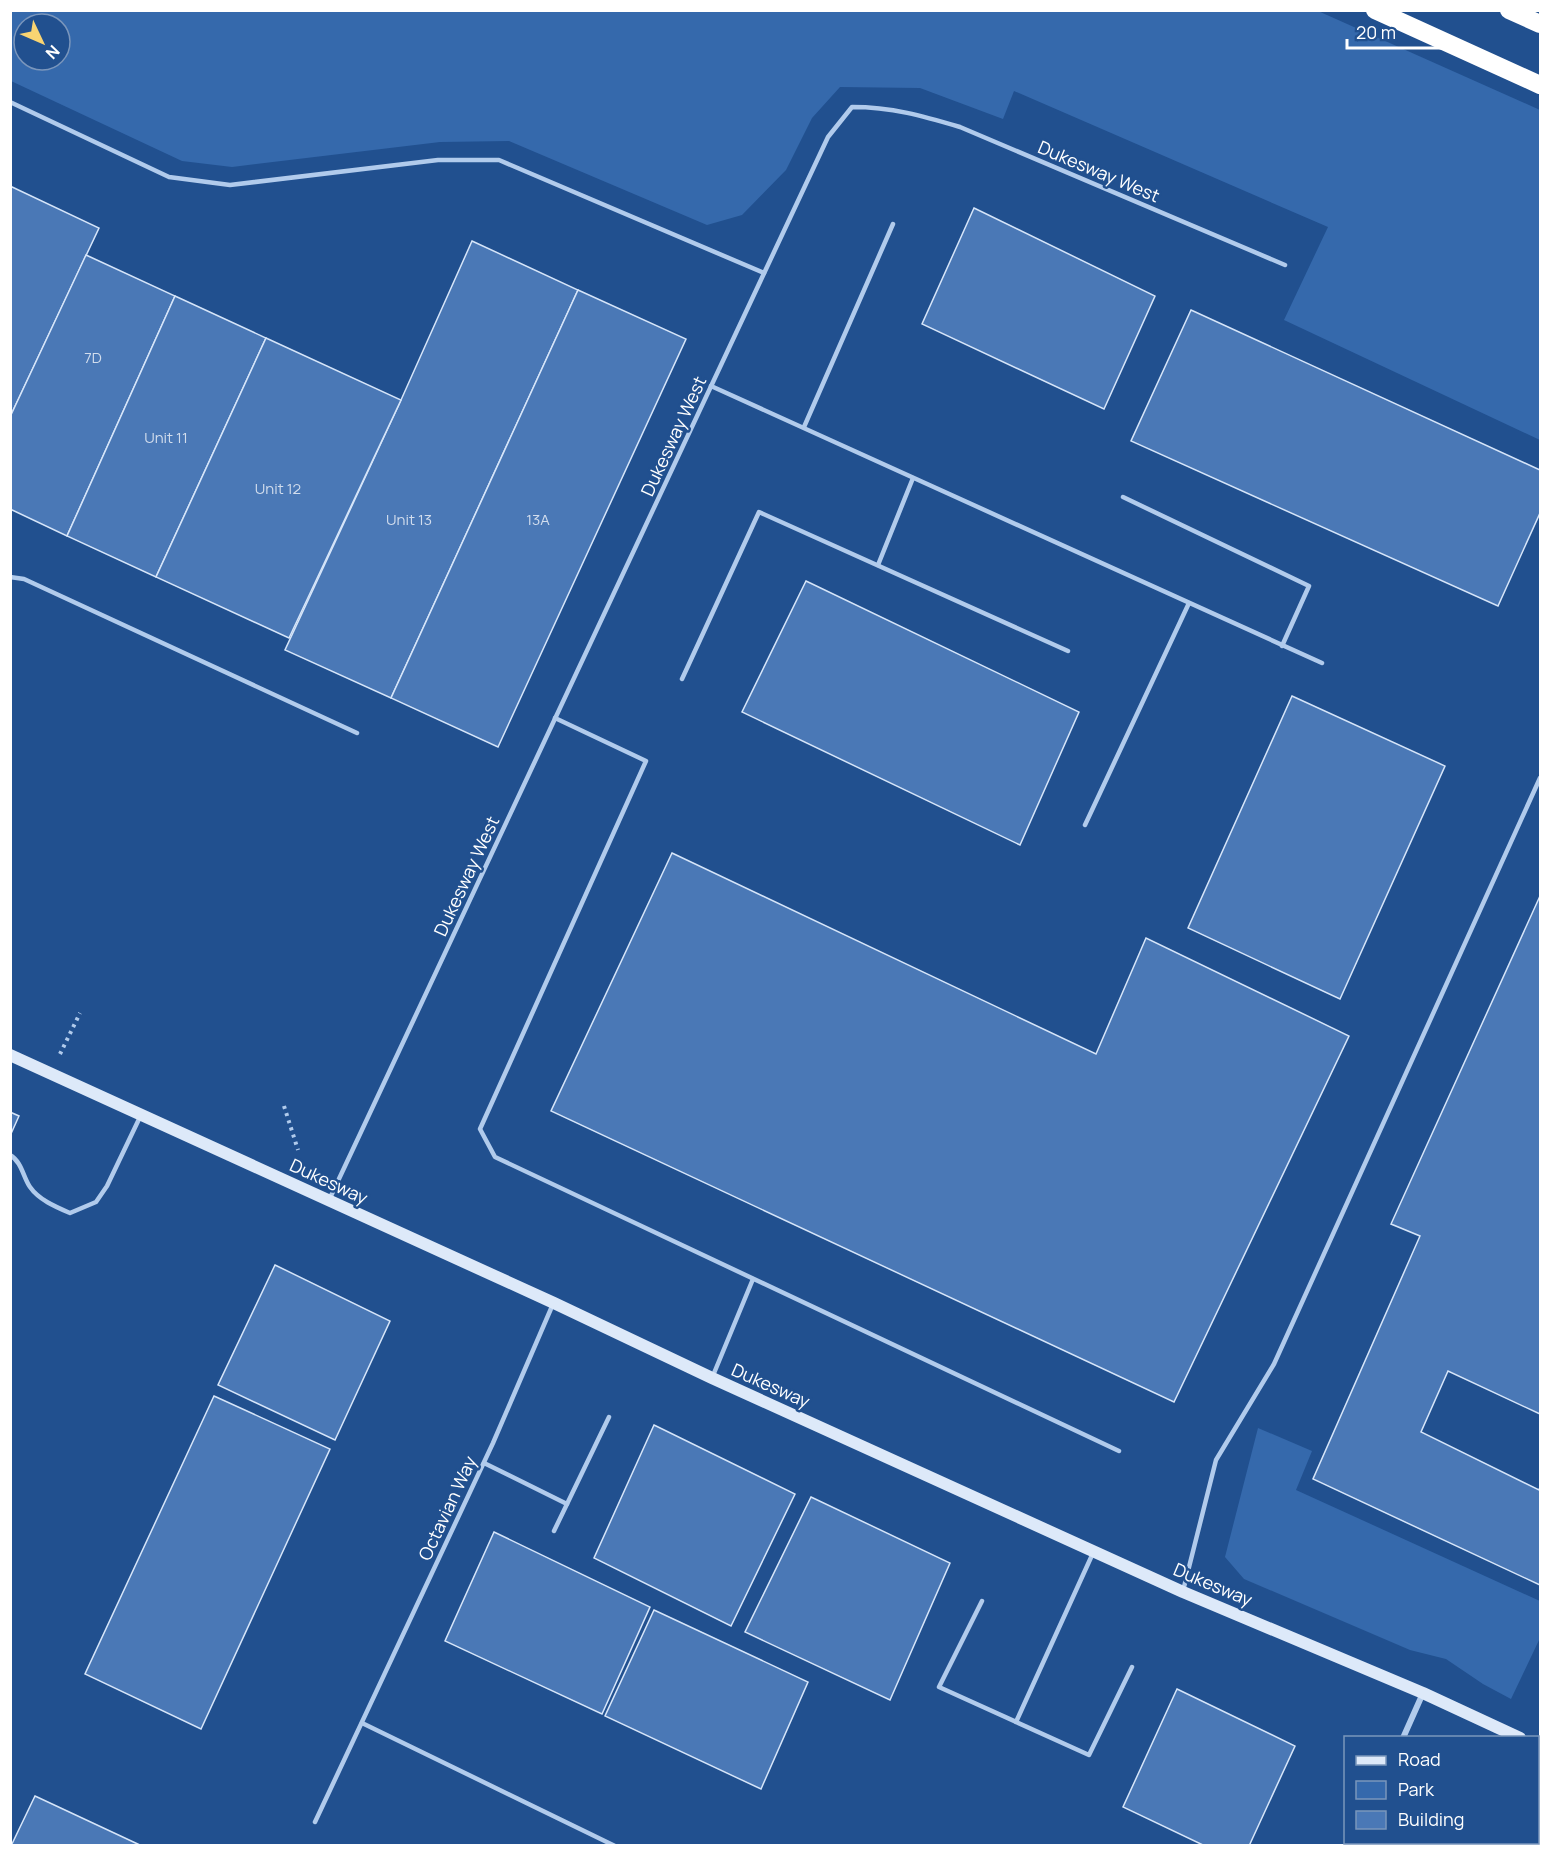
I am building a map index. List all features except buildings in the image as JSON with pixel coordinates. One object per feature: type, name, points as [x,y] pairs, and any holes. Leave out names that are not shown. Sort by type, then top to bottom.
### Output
[{"type":"highway","points":[[1375,10],[1540,85]]},
{"type":"highway","points":[[1509,10],[1540,24]]},
{"type":"street","name":"Dukesway","points":[[10,1055],[1183,1592],[1423,1693],[1518,1736]]},
{"type":"street","points":[[1403,1736],[1423,1693]]},
{"type":"lane","points":[[10,102],[169,177],[230,185],[438,160],[499,160],[764,273]]},
{"type":"lane","name":"Dukesway West","points":[[329,1201],[828,137],[852,107],[880,107],[960,127],[1285,265]]},
{"type":"lane","points":[[804,428],[893,224]]},
{"type":"lane","points":[[711,386],[1322,663]]},
{"type":"lane","points":[[878,566],[914,478]]},
{"type":"lane","points":[[1123,497],[1309,586],[1282,645]]},
{"type":"lane","points":[[682,679],[759,512],[1068,651]]},
{"type":"lane","points":[[10,577],[24,579],[357,734]]},
{"type":"lane","points":[[1085,825],[1189,603]]},
{"type":"lane","points":[[555,718],[646,761],[480,1130],[495,1157],[1119,1451]]},
{"type":"lane","points":[[1183,1592],[1216,1460],[1274,1364],[1540,778]]},
{"type":"lane","points":[[10,1155],[21,1168],[30,1188],[50,1204],[70,1213],[96,1202],[107,1185],[141,1115]]},
{"type":"lane","points":[[712,1378],[753,1279]]},
{"type":"lane","name":"Octavian Way","points":[[315,1822],[484,1463],[554,1303]]},
{"type":"lane","points":[[554,1531],[609,1417]]},
{"type":"lane","points":[[484,1463],[567,1504]]},
{"type":"lane","points":[[1016,1722],[1094,1551]]},
{"type":"lane","points":[[982,1601],[939,1687],[1089,1755],[1132,1666]]},
{"type":"lane","points":[[362,1723],[615,1845]]},
{"type":"path","points":[[60,1054],[80,1013]]},
{"type":"path","points":[[284,1107],[298,1150]]},
{"type":"green space","points":[[11,10],[1318,11],[1540,110],[1540,440],[1284,320],[1328,227],[1014,91],[1003,119],[920,88],[840,87],[812,118],[786,170],[742,215],[707,225],[509,141],[440,142],[232,167],[182,161],[11,81]]},
{"type":"green space","points":[[1258,1428],[1312,1451],[1296,1490],[1540,1601],[1540,1638],[1511,1699],[1483,1684],[1446,1659],[1410,1650],[1244,1579],[1225,1557]]}]
